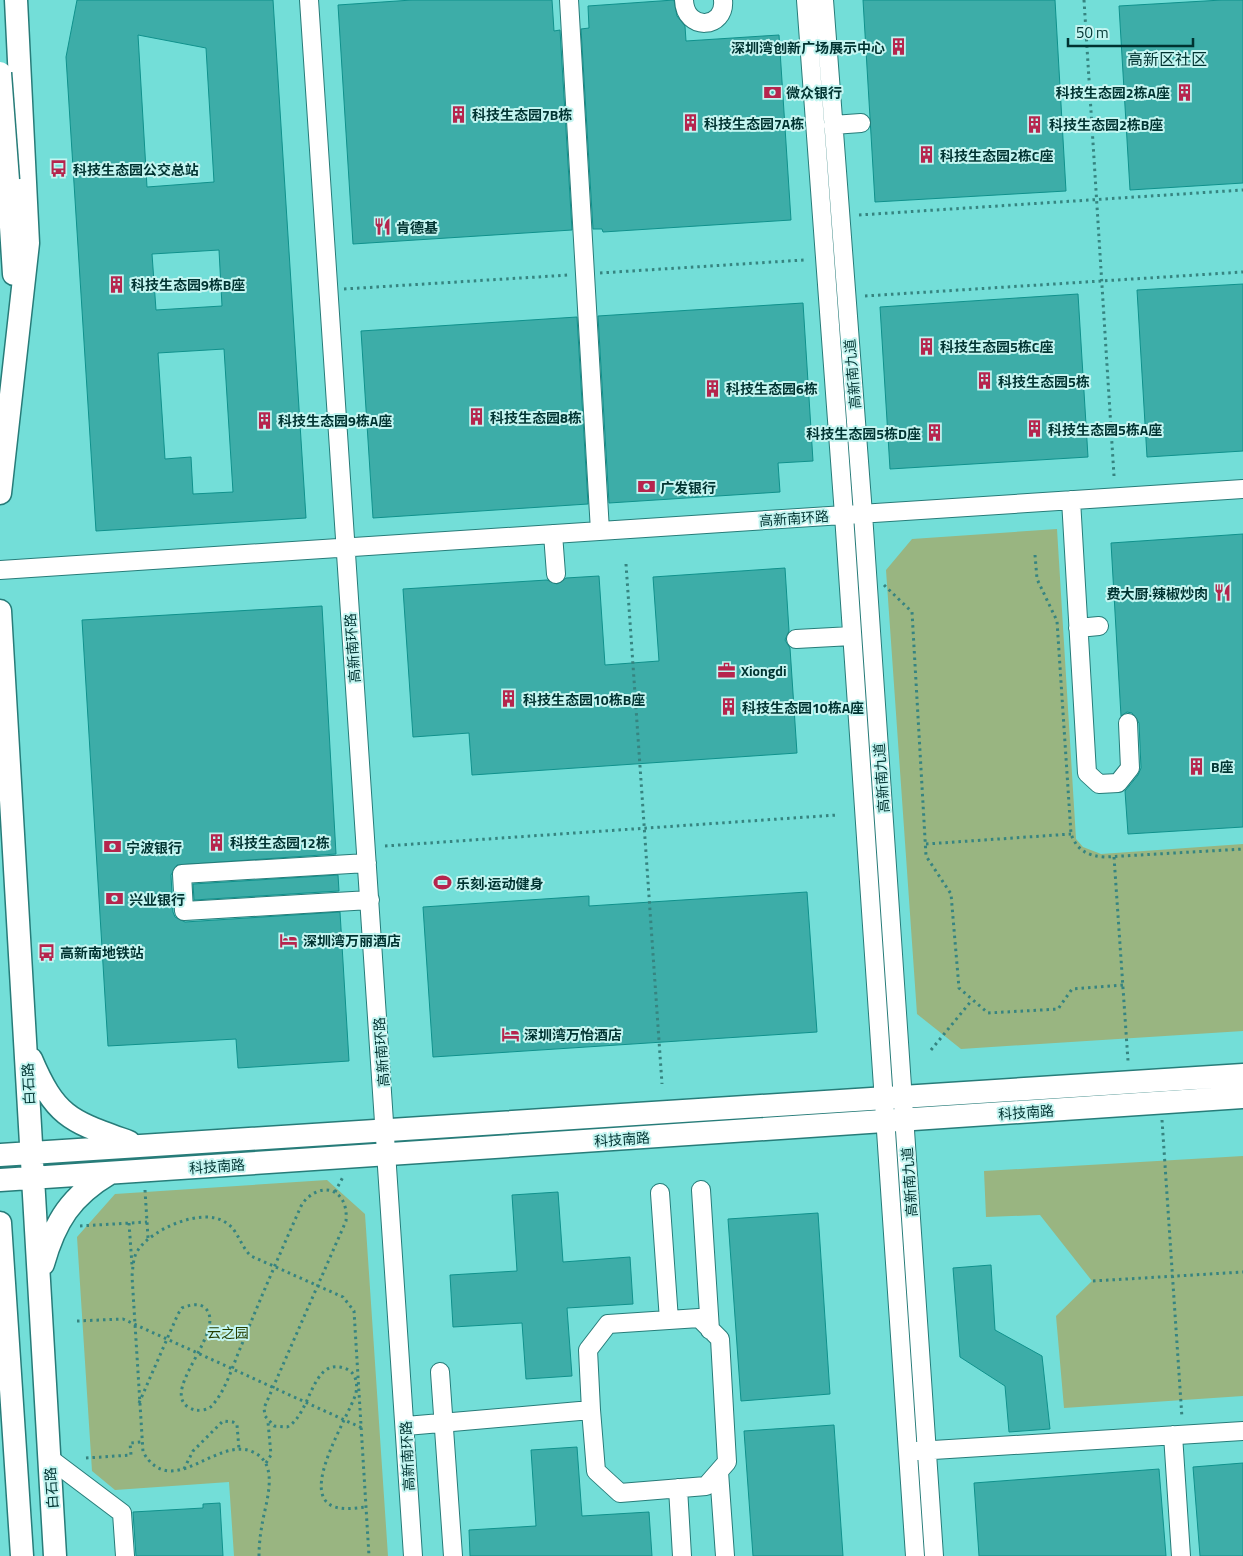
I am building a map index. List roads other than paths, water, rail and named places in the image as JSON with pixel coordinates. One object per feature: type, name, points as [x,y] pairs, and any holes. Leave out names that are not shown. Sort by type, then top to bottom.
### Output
[{"type":"main road","points":[[0,493],[19,338],[27,252],[28,220],[16,0]]},
{"type":"main road","points":[[0,73],[19,338]]},
{"type":"main road","name":"白石路","points":[[0,611],[55,1556]]},
{"type":"main road","points":[[26,1048],[41,1084],[61,1112],[93,1129],[140,1145]]},
{"type":"main road","name":"科技南路","points":[[0,1155],[1243,1075]]},
{"type":"main road","name":"科技南路","points":[[0,1180],[1243,1097]]},
{"type":"main road","points":[[39,1280],[48,1244],[61,1217],[88,1186],[111,1172]]},
{"type":"main road","points":[[0,1223],[2,1278],[22,1556]]},
{"type":"street","points":[[309,0],[345,548]]},
{"type":"street","points":[[569,0],[600,531]]},
{"type":"street","points":[[684,0],[689,16],[694,21],[707,23],[719,17],[722,11],[723,0]]},
{"type":"street","name":"高新南九道","points":[[806,0],[852,636],[895,1121],[927,1450],[934,1556]]},
{"type":"street","name":"高新南九道","points":[[824,0],[863,514],[893,1099]]},
{"type":"street","points":[[833,125],[861,123]]},
{"type":"street","name":"高新南环路","points":[[0,570],[1243,490]]},
{"type":"street","points":[[1070,500],[1087,773],[1099,784],[1118,783],[1130,768],[1128,723]]},
{"type":"street","points":[[553,534],[556,574]]},
{"type":"street","name":"高新南环路","points":[[345,548],[388,1155],[413,1556]]},
{"type":"street","points":[[1078,628],[1099,626]]},
{"type":"street","points":[[796,639],[852,636]]},
{"type":"street","points":[[367,863],[182,874],[184,911],[370,900]]},
{"type":"street","name":"高新南九道","points":[[895,1121],[908,1451],[915,1556]]},
{"type":"street","points":[[701,1190],[710,1330]]},
{"type":"street","points":[[660,1193],[669,1320]]},
{"type":"street","points":[[698,1318],[710,1330],[720,1339],[727,1462],[706,1486],[620,1493],[596,1470],[588,1350],[608,1324],[698,1318]]},
{"type":"street","points":[[440,1372],[454,1556]]},
{"type":"street","points":[[406,1426],[591,1410]]},
{"type":"street","points":[[908,1451],[1243,1431]]},
{"type":"street","points":[[1178,1435],[1181,1556]]},
{"type":"street","points":[[49,1458],[122,1512],[125,1556]]},
{"type":"street","points":[[719,1472],[725,1556]]},
{"type":"street","points":[[678,1488],[682,1556]]},
{"type":"place","name":"深圳湾创新广场展示中心","points":[[899,47]]},
{"type":"place","name":"微众银行","points":[[772,92]]},
{"type":"place","name":"科技生态园2栋A座","points":[[1184,92]]},
{"type":"place","name":"科技生态园7B栋","points":[[458,114]]},
{"type":"place","name":"科技生态园7A栋","points":[[690,123]]},
{"type":"place","name":"科技生态园2栋B座","points":[[1035,124]]},
{"type":"place","name":"科技生态园2栋C座","points":[[926,155]]},
{"type":"place","name":"科技生态园公交总站","points":[[59,169]]},
{"type":"place","name":"肯德基","points":[[382,227]]},
{"type":"place","name":"科技生态园9栋B座","points":[[117,284]]},
{"type":"place","name":"科技生态园5栋C座","points":[[926,346]]},
{"type":"place","name":"科技生态园5栋","points":[[984,381]]},
{"type":"place","name":"科技生态园6栋","points":[[712,388]]},
{"type":"place","name":"科技生态园8栋","points":[[476,417]]},
{"type":"place","name":"科技生态园9栋A座","points":[[264,420]]},
{"type":"place","name":"科技生态园5栋A座","points":[[1034,429]]},
{"type":"place","name":"科技生态园5栋D座","points":[[935,433]]},
{"type":"place","name":"广发银行","points":[[646,487]]},
{"type":"place","name":"费大厨·辣椒炒肉","points":[[1222,593]]},
{"type":"place","name":"Xiongdi","points":[[727,670]]},
{"type":"place","name":"科技生态园10栋B座","points":[[509,699]]},
{"type":"place","name":"科技生态园10栋A座","points":[[728,707]]},
{"type":"place","name":"B座","points":[[1197,766]]},
{"type":"place","name":"科技生态园12栋","points":[[216,842]]},
{"type":"place","name":"宁波银行","points":[[112,847]]},
{"type":"place","name":"乐刻·运动健身","points":[[442,883]]},
{"type":"place","name":"兴业银行","points":[[115,899]]},
{"type":"place","name":"深圳湾万丽酒店","points":[[289,940]]},
{"type":"place","name":"高新南地铁站","points":[[46,952]]},
{"type":"place","name":"深圳湾万怡酒店","points":[[510,1034]]},
{"type":"district","name":"高新区社区","points":[[1167,59]]},
{"type":"park label","name":"云之园","points":[[228,1332]]}]
